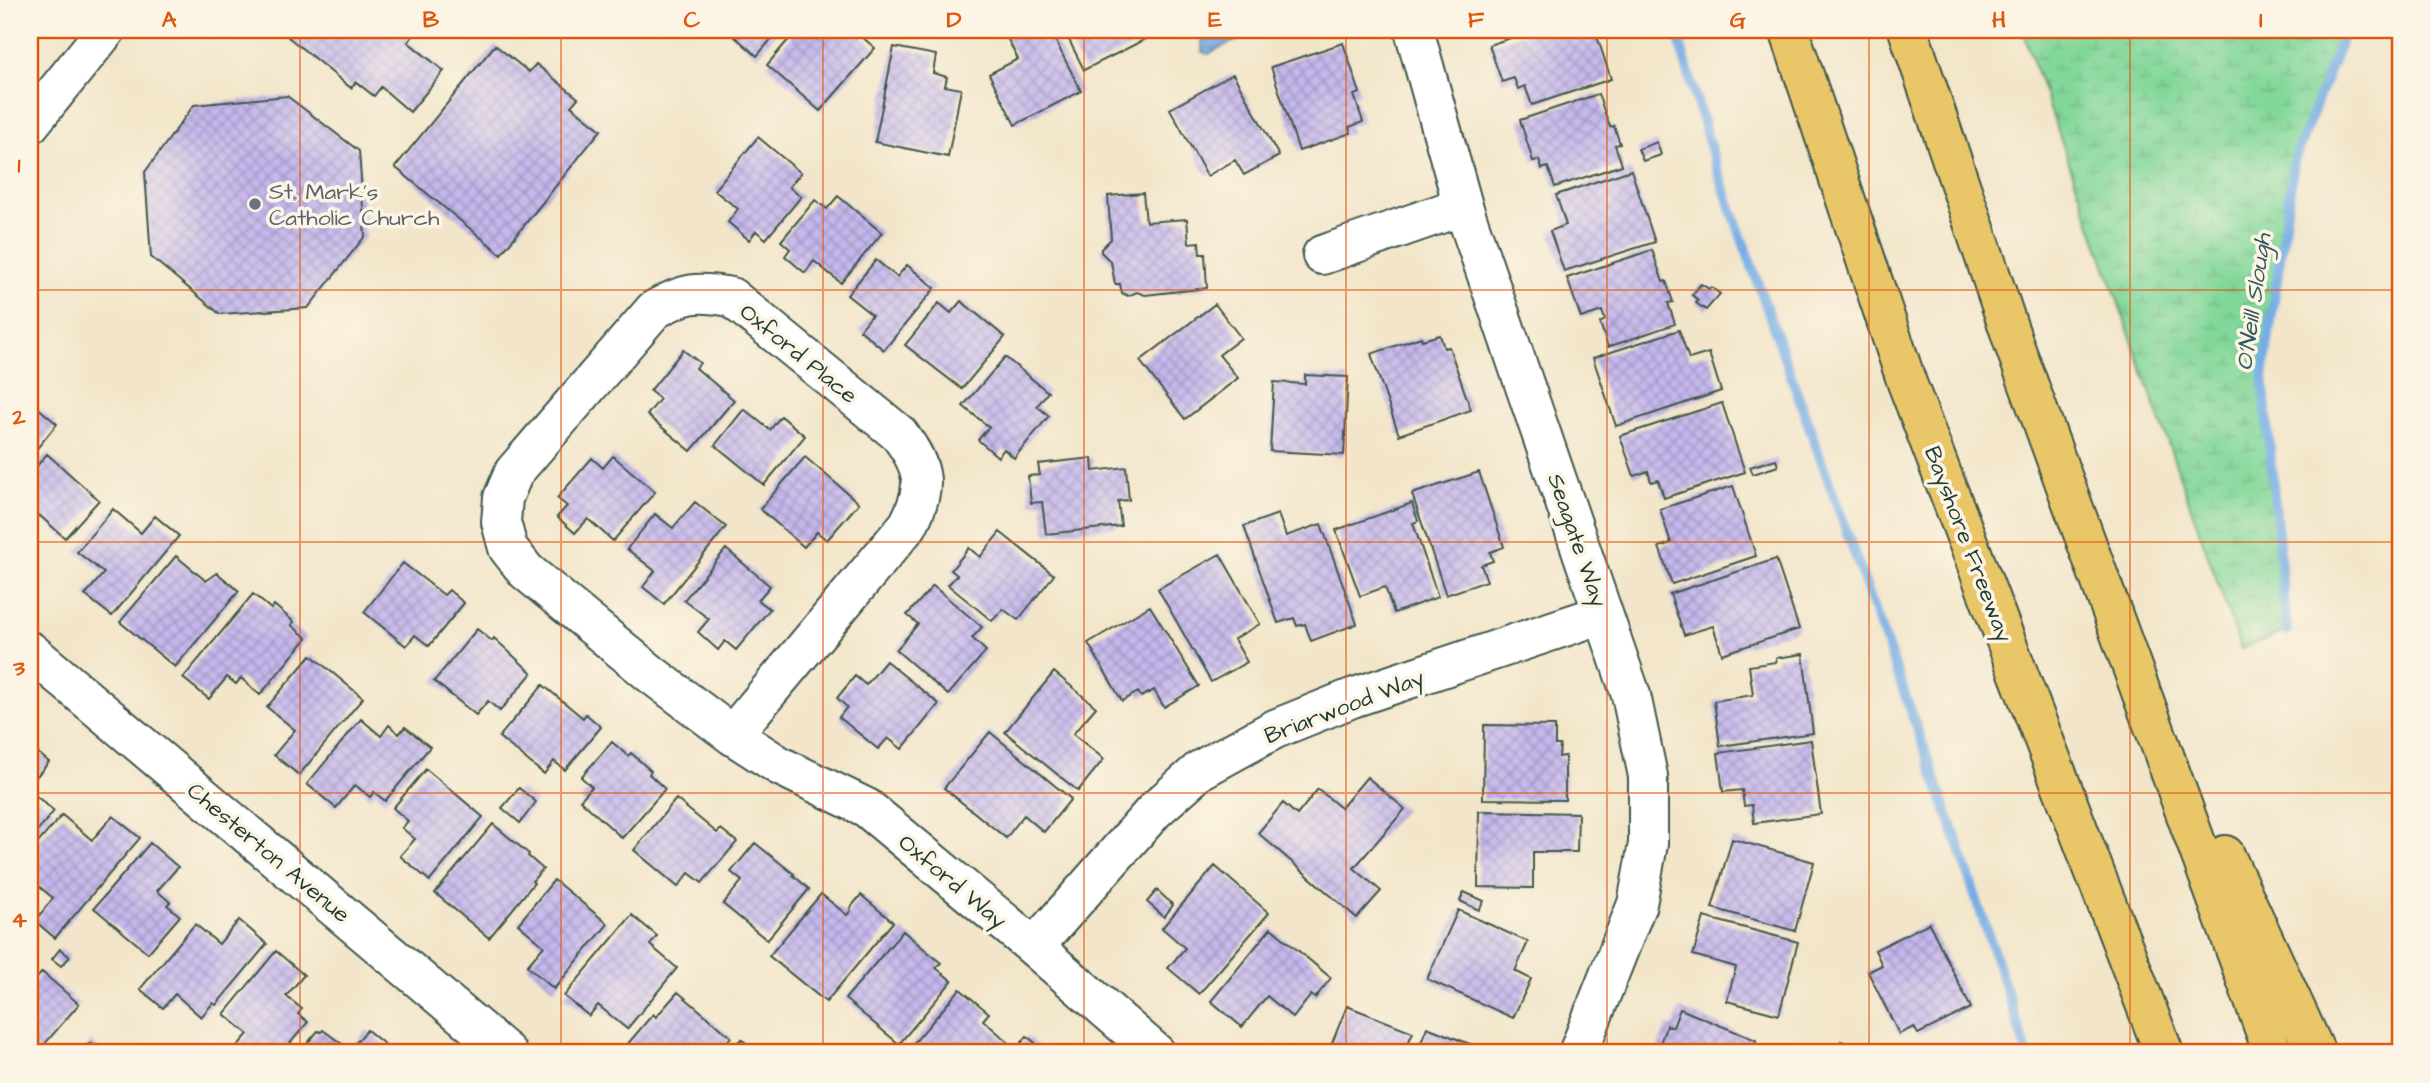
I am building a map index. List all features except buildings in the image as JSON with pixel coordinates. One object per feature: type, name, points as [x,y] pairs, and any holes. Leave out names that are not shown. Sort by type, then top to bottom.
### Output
[{"type":"highway","name":"Bayshore Freeway","points":[[1789,30],[1907,383],[2164,1053]]},
{"type":"highway","points":[[1908,30],[2011,334],[2273,1053]]},
{"type":"highway","points":[[2107,598],[2316,1053]]},
{"type":"street","points":[[30,124],[106,30]]},
{"type":"street","name":"Seagate Way","points":[[1414,30],[1463,206],[1631,695],[1648,776],[1648,844],[1637,904],[1578,1053]]},
{"type":"street","points":[[1322,255],[1463,206]]},
{"type":"street","name":"Oxford Place","points":[[701,292],[731,297],[899,434],[915,456],[922,482],[919,504],[908,525],[732,735],[651,674],[526,571],[508,548],[501,522],[503,498],[514,472],[654,310],[675,298],[701,292]]},
{"type":"street","name":"Briarwood Way","points":[[1034,947],[1063,918],[1155,810],[1200,770],[1275,729],[1352,698],[1603,614]]},
{"type":"street","name":"Chesterton Avenue","points":[[30,651],[508,1053]]},
{"type":"street","name":"Oxford Way","points":[[732,735],[780,766],[867,808],[1156,1053]]},
{"type":"green space","points":[[2022,30],[2345,30],[2294,161],[2263,377],[2287,631],[2241,649]]},
{"type":"water","points":[[1202,30],[1253,30],[1243,38],[1209,54],[1202,52]]},
{"type":"waterway","points":[[1676,30],[1716,166],[1959,846],[2027,1053]]},
{"type":"waterway","name":"O'Neill Slough","points":[[2287,631],[2263,377],[2294,161],[2345,30]]},
{"type":"place","name":"St. Mark's Catholic Church","points":[[255,204]]}]
